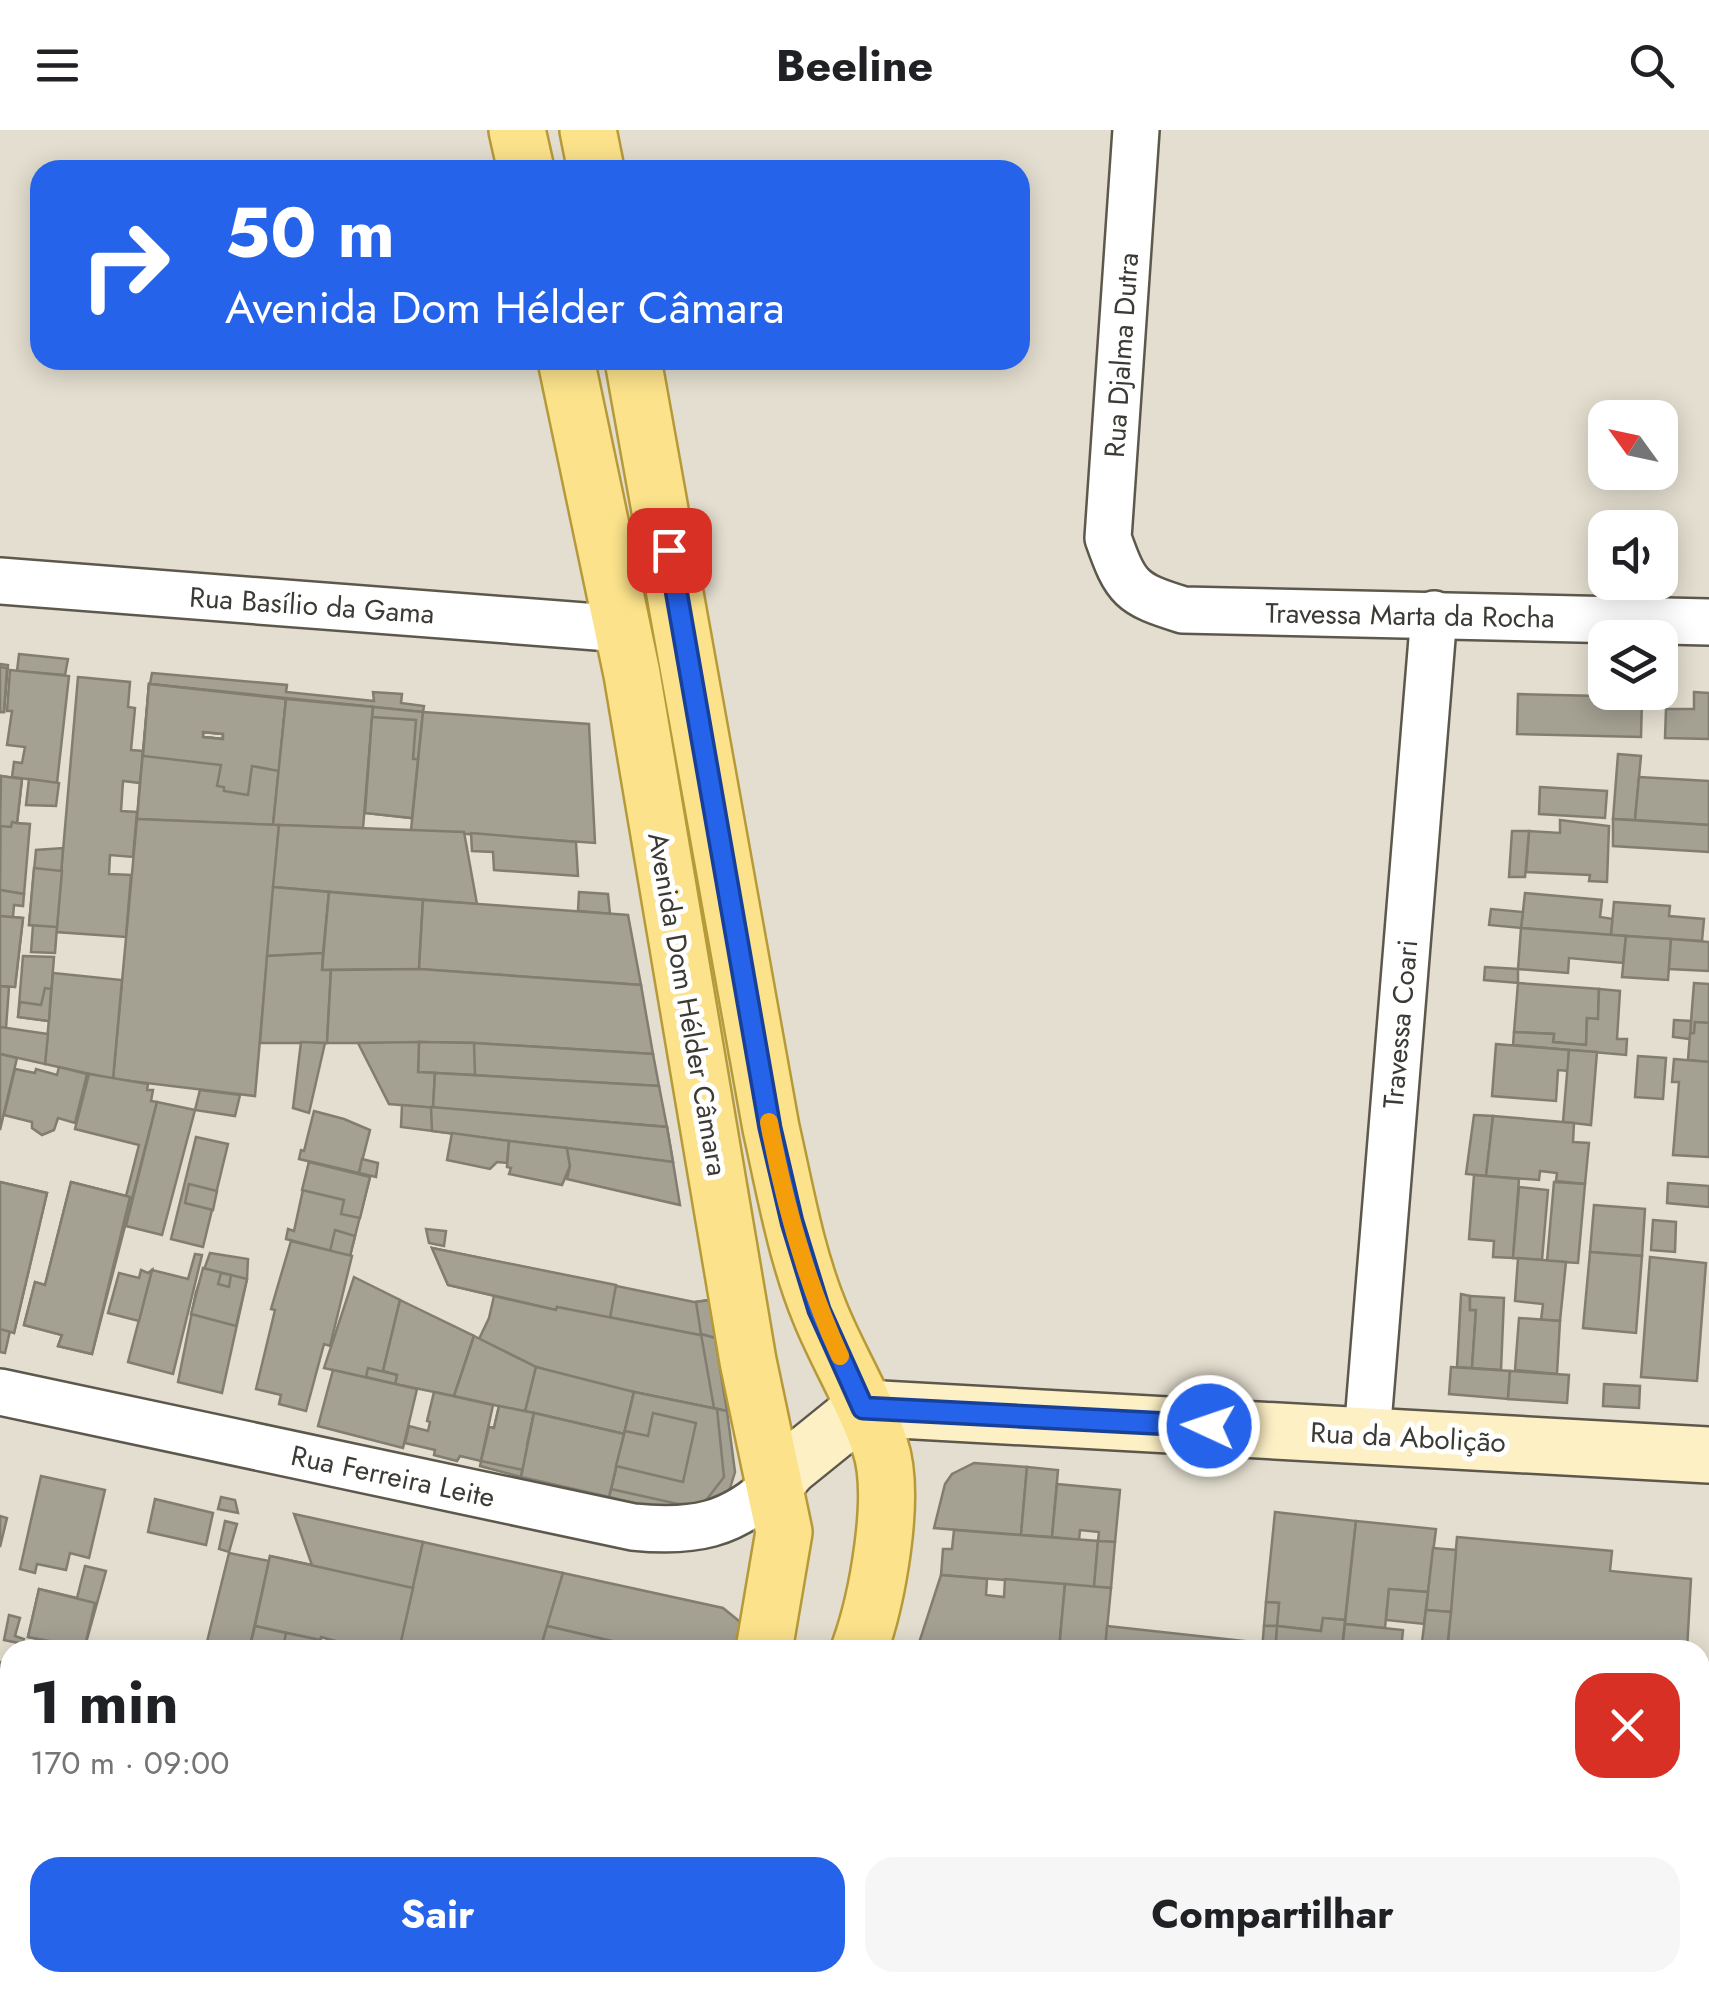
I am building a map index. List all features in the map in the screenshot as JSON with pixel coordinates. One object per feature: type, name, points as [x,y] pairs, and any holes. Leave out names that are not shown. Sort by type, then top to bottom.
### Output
[{"type":"main road","points":[[517,130],[524,160]]},
{"type":"main road","points":[[588,130],[594,160]]},
{"type":"main road","name":"Avenida Dom Hélder Câmara","points":[[568,370],[623,630],[748,1361],[784,1532],[766,1640]]},
{"type":"main road","points":[[635,370],[770,1128],[792,1222],[819,1310],[881,1448],[887,1488],[880,1558],[861,1640]]},
{"type":"street","name":"Rua Djalma Dutra","points":[[1122,577],[1108,538],[1136,130]]},
{"type":"street","name":"Travessa Marta da Rocha","points":[[1122,577],[1148,600],[1183,610],[1709,622]]},
{"type":"street","name":"Rua Basílio da Gama","points":[[0,581],[623,630]]},
{"type":"street","name":"Travessa Coari","points":[[1367,1435],[1434,614]]},
{"type":"street","name":"Rua Ferreira Leite","points":[[0,1392],[634,1527],[671,1531],[732,1517],[753,1506],[776,1484]]},
{"type":"street","name":"Rua da Abolição","points":[[863,1408],[1709,1455]]},
{"type":"street","points":[[776,1484],[790,1467],[863,1408]]},
{"type":"building","points":[[19,654],[68,659],[65,675],[17,671]]},
{"type":"building","points":[[0,664],[8,665],[4,712],[0,712]]},
{"type":"building","points":[[0,667],[7,668],[4,712],[0,712]]},
{"type":"building","points":[[10,670],[69,676],[57,783],[12,777],[14,762],[22,763],[25,747],[7,745],[12,711],[7,711]]},
{"type":"building","points":[[152,673],[287,685],[286,692],[374,701],[373,692],[402,694],[401,703],[424,706],[423,712],[150,684]]},
{"type":"building","points":[[78,677],[130,682],[128,707],[135,708],[131,750],[143,751],[140,783],[123,781],[121,811],[137,812],[133,857],[110,855],[109,874],[131,875],[126,937],[56,932]]},
{"type":"building","points":[[149,684],[286,699],[273,825],[137,819],[140,781],[203,787],[203,793],[215,796],[222,787],[217,786],[221,765],[143,756]],"holes":[[[203,732],[223,734],[223,739],[203,737]]]},
{"type":"building","points":[[149,684],[286,699],[273,825],[137,819]],"holes":[[[203,732],[223,734],[223,739],[203,737]]]},
{"type":"building","points":[[149,684],[286,699],[279,771],[252,766],[248,795],[217,786],[221,765],[143,756]],"holes":[[[203,732],[223,734],[223,739],[203,737]]]},
{"type":"building","points":[[1694,692],[1709,693],[1709,739],[1665,738],[1666,710],[1694,709]]},
{"type":"building","points":[[1518,694],[1588,696],[1588,710],[1642,710],[1641,737],[1517,734]]},
{"type":"building","points":[[286,699],[373,707],[365,813],[275,812]]},
{"type":"building","points":[[286,699],[373,707],[363,828],[273,825]]},
{"type":"building","points":[[373,707],[423,712],[412,818],[365,813]]},
{"type":"building","points":[[423,712],[589,724],[595,843],[411,830]]},
{"type":"building","points":[[372,717],[416,720],[413,759],[418,759],[412,818],[365,813]]},
{"type":"building","points":[[1618,754],[1641,756],[1635,820],[1613,819]]},
{"type":"building","points":[[1,776],[22,779],[17,823],[30,824],[24,894],[0,890]]},
{"type":"building","points":[[1,776],[22,779],[17,823],[12,822],[11,827],[0,826]]},
{"type":"building","points":[[1639,777],[1709,781],[1709,825],[1635,820]]},
{"type":"building","points":[[29,779],[59,783],[56,806],[26,805]]},
{"type":"building","points":[[1540,787],[1607,791],[1605,818],[1539,814]]},
{"type":"building","points":[[137,819],[279,825],[255,1096],[113,1079]]},
{"type":"building","points":[[1613,819],[1709,825],[1709,852],[1613,846]]},
{"type":"building","points":[[1560,820],[1609,826],[1607,882],[1589,881],[1590,875],[1526,872],[1529,831],[1560,833]]},
{"type":"building","points":[[279,825],[464,832],[477,904],[273,887]]},
{"type":"building","points":[[1512,831],[1529,831],[1525,877],[1509,877]]},
{"type":"building","points":[[471,833],[576,842],[578,876],[494,870],[493,852],[472,851]]},
{"type":"building","points":[[63,848],[55,953],[31,952],[33,925],[29,925],[36,850]]},
{"type":"building","points":[[34,868],[62,871],[57,927],[29,925]]},
{"type":"building","points":[[273,887],[329,892],[323,953],[267,956]]},
{"type":"building","points":[[0,890],[24,894],[23,906],[14,905],[13,917],[23,918],[15,987],[0,986]]},
{"type":"building","points":[[329,892],[423,900],[419,969],[322,970]]},
{"type":"building","points":[[579,892],[608,894],[610,914],[578,911]]},
{"type":"building","points":[[1525,893],[1602,900],[1600,917],[1613,919],[1611,935],[1521,928]]},
{"type":"building","points":[[423,900],[628,915],[641,985],[419,969]]},
{"type":"building","points":[[1614,902],[1670,906],[1669,916],[1704,919],[1702,941],[1611,935]]},
{"type":"building","points":[[1491,909],[1523,912],[1521,928],[1489,925]]},
{"type":"building","points":[[0,916],[23,918],[15,987],[0,986]]},
{"type":"building","points":[[1521,928],[1626,936],[1623,963],[1569,958],[1568,973],[1518,969]]},
{"type":"building","points":[[1626,936],[1671,939],[1668,980],[1622,977]]},
{"type":"building","points":[[1671,939],[1709,942],[1709,971],[1669,969]]},
{"type":"building","points":[[323,953],[322,970],[331,970],[327,1043],[260,1043],[267,956]]},
{"type":"building","points":[[23,956],[54,957],[49,1021],[18,1017]]},
{"type":"building","points":[[1485,967],[1518,969],[1518,983],[1484,980]]},
{"type":"building","points":[[419,969],[641,985],[653,1054],[474,1043],[327,1043],[331,970]]},
{"type":"building","points":[[53,973],[122,980],[113,1079],[45,1064]]},
{"type":"building","points":[[1518,983],[1599,989],[1598,1019],[1587,1018],[1586,1045],[1553,1042],[1554,1034],[1514,1032]]},
{"type":"building","points":[[1694,983],[1709,984],[1709,1023],[1695,1022],[1694,1033],[1690,1034]]},
{"type":"building","points":[[0,986],[9,987],[6,1028],[0,1027]]},
{"type":"building","points":[[45,988],[51,989],[49,1021],[18,1017],[20,1002],[41,1005]]},
{"type":"building","points":[[1599,989],[1620,991],[1617,1039],[1627,1039],[1626,1055],[1513,1045],[1514,1032],[1554,1034],[1553,1042],[1586,1045],[1587,1018],[1598,1019]]},
{"type":"building","points":[[1674,1020],[1691,1021],[1690,1039],[1673,1037]]},
{"type":"building","points":[[1695,1022],[1709,1023],[1709,1062],[1688,1060]]},
{"type":"building","points":[[0,1027],[48,1034],[45,1064],[0,1054]]},
{"type":"building","points":[[301,1042],[325,1043],[309,1113],[293,1108]]},
{"type":"building","points":[[419,1042],[653,1054],[659,1086],[418,1072]]},
{"type":"building","points":[[419,1042],[474,1043],[475,1075],[418,1072]]},
{"type":"building","points":[[419,1042],[418,1072],[435,1073],[433,1108],[389,1104],[358,1043]]},
{"type":"building","points":[[1496,1044],[1569,1050],[1568,1071],[1558,1070],[1556,1101],[1492,1096]]},
{"type":"building","points":[[1569,1050],[1597,1052],[1591,1125],[1563,1122]]},
{"type":"building","points":[[0,1054],[17,1058],[0,1130]]},
{"type":"building","points":[[1638,1056],[1666,1058],[1663,1099],[1635,1097]]},
{"type":"building","points":[[1674,1059],[1709,1062],[1709,1157],[1673,1155],[1679,1082],[1672,1082]]},
{"type":"building","points":[[59,1067],[87,1074],[75,1123],[58,1118],[54,1130],[42,1135],[32,1128],[32,1122],[4,1115],[15,1069],[57,1075]]},
{"type":"building","points":[[435,1073],[659,1086],[667,1127],[433,1108]]},
{"type":"building","points":[[89,1074],[148,1084],[147,1090],[153,1090],[151,1101],[157,1102],[92,1354],[58,1346],[62,1335],[24,1325],[35,1282],[45,1285],[71,1182],[126,1196],[139,1145],[75,1129]]},
{"type":"building","points":[[200,1090],[240,1095],[235,1116],[195,1110]]},
{"type":"building","points":[[157,1102],[195,1110],[162,1235],[126,1226]]},
{"type":"building","points":[[402,1105],[667,1127],[673,1162],[401,1127]]},
{"type":"building","points":[[431,1107],[667,1127],[673,1162],[432,1131]]},
{"type":"building","points":[[314,1111],[370,1130],[359,1173],[299,1159]]},
{"type":"building","points":[[1474,1115],[1493,1116],[1486,1176],[1466,1174]]},
{"type":"building","points":[[1493,1116],[1574,1123],[1573,1142],[1589,1143],[1585,1184],[1556,1181],[1557,1173],[1540,1171],[1539,1180],[1486,1176]]},
{"type":"building","points":[[452,1133],[509,1141],[507,1163],[497,1162],[490,1169],[447,1160]]},
{"type":"building","points":[[196,1137],[228,1144],[203,1247],[171,1239]]},
{"type":"building","points":[[509,1141],[567,1148],[570,1166],[562,1185],[509,1174]]},
{"type":"building","points":[[567,1148],[673,1162],[680,1205],[567,1179]]},
{"type":"building","points":[[362,1159],[378,1163],[376,1177],[359,1173]]},
{"type":"building","points":[[309,1162],[370,1177],[350,1256],[286,1239],[288,1229],[294,1231]]},
{"type":"building","points":[[309,1162],[370,1177],[360,1218],[341,1214],[344,1200],[302,1190]]},
{"type":"building","points":[[1474,1175],[1519,1179],[1513,1258],[1493,1257],[1494,1241],[1469,1239]]},
{"type":"building","points":[[0,1182],[47,1193],[14,1333],[10,1331],[5,1353],[0,1352]]},
{"type":"building","points":[[0,1182],[47,1193],[14,1333],[0,1329]]},
{"type":"building","points":[[71,1182],[130,1197],[92,1354],[58,1346],[62,1335],[24,1325],[35,1282],[45,1285]]},
{"type":"building","points":[[1554,1182],[1585,1184],[1578,1263],[1547,1261]]},
{"type":"building","points":[[1668,1183],[1709,1186],[1709,1207],[1667,1203]]},
{"type":"building","points":[[189,1184],[217,1191],[213,1210],[185,1203]]},
{"type":"building","points":[[1519,1187],[1548,1190],[1542,1260],[1513,1258]]},
{"type":"building","points":[[1594,1205],[1645,1209],[1642,1256],[1590,1252]]},
{"type":"building","points":[[1653,1220],[1676,1222],[1675,1252],[1651,1250]]},
{"type":"building","points":[[426,1229],[446,1231],[444,1246],[429,1243]]},
{"type":"building","points":[[335,1230],[355,1236],[350,1256],[330,1251]]},
{"type":"building","points":[[291,1241],[352,1256],[330,1346],[324,1344],[306,1411],[279,1404],[281,1395],[256,1389],[275,1310],[271,1309]]},
{"type":"building","points":[[432,1248],[694,1302],[710,1300],[715,1338],[557,1307],[556,1310],[448,1285]]},
{"type":"building","points":[[432,1248],[616,1285],[610,1318],[448,1285]]},
{"type":"building","points":[[1590,1252],[1642,1256],[1636,1333],[1583,1328]]},
{"type":"building","points":[[210,1253],[248,1259],[222,1393],[178,1382],[196,1292]]},
{"type":"building","points":[[195,1254],[202,1255],[173,1374],[128,1362],[152,1270],[188,1279]]},
{"type":"building","points":[[1650,1257],[1706,1263],[1697,1381],[1641,1377]]},
{"type":"building","points":[[1518,1258],[1566,1262],[1560,1321],[1541,1320],[1543,1304],[1515,1301]]},
{"type":"building","points":[[203,1268],[247,1279],[236,1326],[191,1314]]},
{"type":"building","points":[[141,1270],[152,1270],[139,1321],[108,1313],[119,1273],[139,1278]]},
{"type":"building","points":[[221,1273],[231,1275],[229,1287],[218,1284]]},
{"type":"building","points":[[354,1277],[400,1300],[383,1371],[397,1375],[395,1384],[324,1368]]},
{"type":"building","points":[[1461,1294],[1470,1296],[1470,1310],[1476,1310],[1472,1368],[1457,1367]]},
{"type":"building","points":[[494,1296],[715,1338],[727,1411],[608,1387],[536,1367],[479,1339]]},
{"type":"building","points":[[1470,1296],[1504,1298],[1501,1370],[1472,1368],[1476,1310],[1470,1310]]},
{"type":"building","points":[[400,1300],[474,1336],[454,1396],[395,1384],[397,1375],[383,1371]]},
{"type":"building","points":[[710,1300],[715,1338],[701,1334],[696,1302]]},
{"type":"building","points":[[1519,1318],[1560,1321],[1557,1374],[1515,1370]]},
{"type":"building","points":[[701,1334],[715,1338],[727,1411],[714,1408]]},
{"type":"building","points":[[474,1336],[536,1367],[525,1412],[454,1396]]},
{"type":"building","points":[[536,1367],[634,1392],[624,1434],[525,1412]]},
{"type":"building","points":[[1451,1367],[1510,1371],[1508,1399],[1449,1394]]},
{"type":"building","points":[[368,1368],[397,1375],[395,1384],[366,1377]]},
{"type":"building","points":[[333,1370],[417,1389],[403,1448],[318,1426]]},
{"type":"building","points":[[1510,1371],[1569,1375],[1567,1403],[1508,1399]]},
{"type":"building","points":[[1604,1384],[1640,1386],[1639,1408],[1603,1406]]},
{"type":"building","points":[[434,1392],[493,1405],[481,1461],[460,1456],[457,1461],[434,1455],[435,1450],[405,1443],[409,1426],[428,1431]]},
{"type":"building","points":[[634,1392],[727,1411],[735,1472],[727,1498],[697,1518],[609,1497]]},
{"type":"building","points":[[634,1392],[717,1409],[724,1477],[704,1503],[678,1504],[611,1489]]},
{"type":"building","points":[[499,1406],[534,1413],[521,1477],[480,1466],[489,1427],[494,1428]]},
{"type":"building","points":[[499,1406],[534,1413],[523,1470],[481,1461]]},
{"type":"building","points":[[534,1413],[624,1434],[611,1489],[523,1470]]},
{"type":"building","points":[[534,1413],[624,1434],[616,1466],[610,1465],[608,1475],[555,1463],[557,1452],[527,1445]]},
{"type":"building","points":[[534,1413],[624,1434],[609,1497],[521,1477]]},
{"type":"building","points":[[653,1413],[696,1423],[683,1482],[616,1466],[625,1431],[648,1436]]},
{"type":"building","points":[[974,1463],[1027,1467],[1021,1535],[934,1528],[945,1484],[952,1474]]},
{"type":"building","points":[[1027,1467],[1058,1470],[1052,1537],[1021,1535]]},
{"type":"building","points":[[41,1476],[105,1490],[89,1558],[70,1553],[66,1570],[37,1564],[35,1573],[20,1569]]},
{"type":"building","points":[[1057,1484],[1120,1490],[1115,1542],[1098,1541],[1099,1532],[1080,1530],[1079,1540],[1052,1537]]},
{"type":"building","points":[[221,1497],[235,1500],[238,1513],[218,1509]]},
{"type":"building","points":[[155,1499],[213,1513],[206,1545],[148,1532]]},
{"type":"building","points":[[1275,1512],[1356,1521],[1345,1620],[1323,1618],[1321,1631],[1277,1626],[1279,1603],[1266,1602]]},
{"type":"building","points":[[294,1514],[423,1542],[401,1640],[320,1640],[255,1626],[270,1556],[312,1565]]},
{"type":"building","points":[[0,1516],[7,1518],[0,1547]]},
{"type":"building","points":[[225,1521],[237,1524],[229,1552],[219,1549]]},
{"type":"building","points":[[1356,1521],[1436,1529],[1428,1592],[1389,1589],[1385,1628],[1345,1624]]},
{"type":"building","points":[[954,1530],[1098,1541],[1094,1587],[941,1575],[943,1549],[952,1549]]},
{"type":"building","points":[[1457,1537],[1612,1551],[1610,1571],[1691,1579],[1688,1640],[1448,1640]]},
{"type":"building","points":[[1098,1541],[1115,1542],[1111,1588],[1094,1587]]},
{"type":"building","points":[[423,1542],[563,1573],[543,1640],[401,1640]]},
{"type":"building","points":[[1433,1548],[1456,1550],[1451,1612],[1426,1610]]},
{"type":"building","points":[[229,1553],[269,1561],[251,1640],[207,1640]]},
{"type":"building","points":[[270,1556],[413,1588],[401,1640],[320,1640],[255,1626]]},
{"type":"building","points":[[85,1566],[106,1571],[87,1640],[28,1637],[39,1589],[77,1598]]},
{"type":"building","points":[[563,1573],[723,1608],[739,1621],[744,1639],[607,1640],[547,1626]]},
{"type":"building","points":[[941,1575],[987,1579],[986,1595],[1004,1597],[1005,1579],[1065,1584],[1060,1640],[920,1640]]},
{"type":"building","points":[[1065,1584],[1111,1588],[1106,1640],[1060,1640]]},
{"type":"building","points":[[39,1589],[95,1603],[86,1640],[28,1637]]},
{"type":"building","points":[[1389,1589],[1428,1592],[1424,1624],[1386,1620]]},
{"type":"building","points":[[1266,1602],[1279,1603],[1277,1626],[1264,1626]]},
{"type":"building","points":[[1426,1610],[1451,1612],[1448,1640],[1422,1640]]},
{"type":"building","points":[[9,1615],[20,1618],[15,1636],[24,1640],[4,1640]]},
{"type":"building","points":[[1323,1618],[1345,1620],[1343,1640],[1276,1640],[1277,1626],[1321,1631]]},
{"type":"building","points":[[1345,1624],[1403,1630],[1402,1640],[1343,1640]]},
{"type":"building","points":[[255,1626],[318,1640],[252,1640]]},
{"type":"building","points":[[547,1626],[607,1640],[543,1640]]},
{"type":"building","points":[[1107,1626],[1235,1640],[1106,1640]]},
{"type":"building","points":[[1264,1626],[1277,1626],[1276,1640],[1263,1640]]},
{"type":"building","points":[[286,1633],[320,1640],[285,1640]]},
{"type":"slow traffic","points":[[769,1122],[801,1252],[819,1310],[840,1356]]},
{"type":"route","points":[[669,550],[770,1128],[792,1222],[819,1310],[863,1408],[1209,1426]]}]
